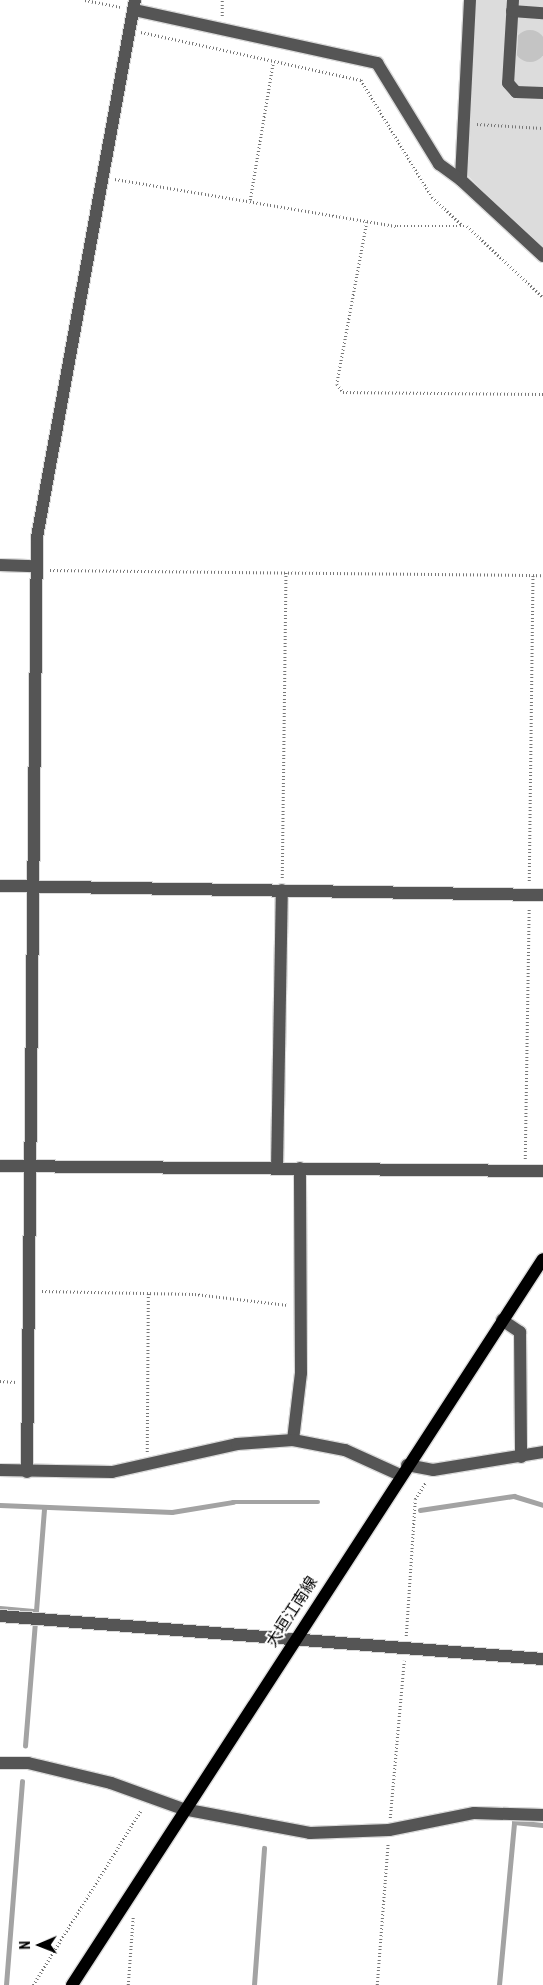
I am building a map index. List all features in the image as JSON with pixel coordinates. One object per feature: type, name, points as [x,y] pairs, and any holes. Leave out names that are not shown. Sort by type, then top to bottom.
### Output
[{"type":"main road","name":"大垣江南線","points":[[72,1985],[183,1809],[543,1258]]},
{"type":"street","points":[[461,180],[470,0]]},
{"type":"street","points":[[27,1472],[31,1290],[37,538],[132,30],[134,5],[221,28],[377,64],[439,164],[461,180],[543,256]]},
{"type":"street","points":[[543,13],[513,6],[508,83],[516,92],[543,93]]},
{"type":"street","points":[[0,565],[36,568]]},
{"type":"street","points":[[0,886],[543,895]]},
{"type":"street","points":[[277,1168],[282,890]]},
{"type":"street","points":[[0,1166],[543,1171]]},
{"type":"street","points":[[293,1440],[300,1382],[300,1168]]},
{"type":"street","points":[[502,1320],[520,1332],[521,1457]]},
{"type":"street","points":[[0,1470],[27,1472],[112,1472],[236,1444],[293,1440],[345,1450],[403,1470],[433,1470],[543,1452]]},
{"type":"street","points":[[0,1616],[543,1659]]},
{"type":"street","points":[[0,1763],[28,1764],[111,1782],[183,1809],[310,1832],[389,1830],[474,1813],[543,1815]]},
{"type":"path","points":[[85,0],[134,5]]},
{"type":"path","points":[[221,28],[222,0]]},
{"type":"path","points":[[132,30],[361,80],[428,191],[462,226]]},
{"type":"path","points":[[250,200],[273,62]]},
{"type":"path","points":[[464,123],[543,128]]},
{"type":"path","points":[[105,178],[238,202],[250,200],[367,222],[467,226],[543,297]]},
{"type":"path","points":[[367,222],[337,384],[344,392],[543,394]]},
{"type":"path","points":[[36,568],[543,575]]},
{"type":"path","points":[[282,890],[286,571]]},
{"type":"path","points":[[525,1170],[533,575]]},
{"type":"path","points":[[31,1290],[148,1293],[300,1306]]},
{"type":"path","points":[[148,1293],[145,1431],[149,1463]]},
{"type":"path","points":[[377,1985],[416,1499],[433,1470]]},
{"type":"path","points":[[33,1985],[130,1835],[141,1810]]},
{"type":"path","points":[[123,1906],[133,1914],[128,1985]]},
{"type":"shaded area","points":[[477,0],[543,0],[543,250],[466,174]]},
{"type":"building","points":[[530,30],[542,34],[546,46],[542,58],[530,62],[518,58],[514,46],[518,34]]},
{"type":"waterway","points":[[420,1510],[514,1496],[543,1505]]},
{"type":"waterway","points":[[0,1505],[172,1512],[233,1502],[318,1502]]},
{"type":"waterway","points":[[0,1608],[36,1611],[44,1509]]},
{"type":"waterway","points":[[25,1746],[35,1623]]},
{"type":"waterway","points":[[6,1985],[22,1782]]},
{"type":"waterway","points":[[499,1985],[514,1822],[543,1825]]},
{"type":"waterway","points":[[254,1985],[264,1848]]}]
